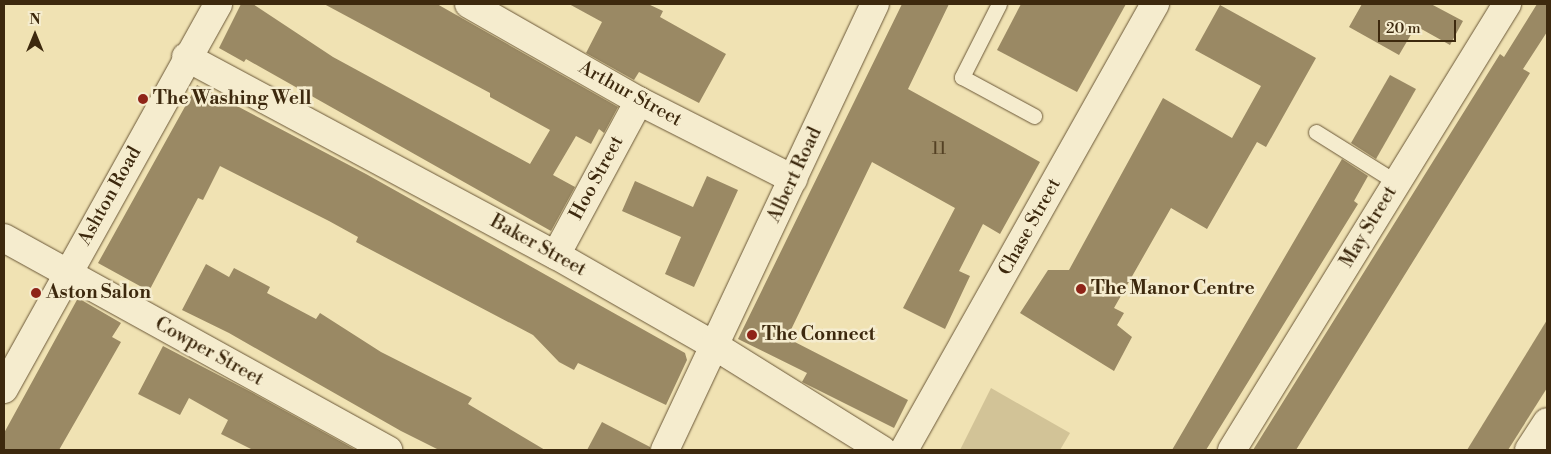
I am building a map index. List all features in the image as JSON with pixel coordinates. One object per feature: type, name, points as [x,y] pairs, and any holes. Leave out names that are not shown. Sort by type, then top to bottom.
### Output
[{"type":"street","name":"Ashton Road","points":[[4,389],[186,57],[218,4]]},
{"type":"street","name":"Arthur Street","points":[[469,4],[639,101],[793,179]]},
{"type":"street","name":"Albert Road","points":[[665,450],[875,4]]},
{"type":"street","name":"Chase Street","points":[[904,450],[1156,4]]},
{"type":"street","name":"May Street","points":[[1232,450],[1507,4]]},
{"type":"street","name":"Baker Street","points":[[186,57],[556,255],[715,346],[882,450]]},
{"type":"street","name":"Hoo Street","points":[[556,255],[639,101]]},
{"type":"street","name":"Cowper Street","points":[[4,238],[388,450]]},
{"type":"street","points":[[1529,450],[1547,422]]},
{"type":"lane","points":[[999,4],[962,77],[1034,116]]},
{"type":"lane","points":[[1316,132],[1396,182]]},
{"type":"shaded area","points":[[991,388],[1070,433],[1060,450],[960,450]]},
{"type":"building","points":[[241,4],[253,4],[333,57],[530,164],[550,130],[490,97],[490,93],[324,4],[437,4],[618,107],[604,133],[599,129],[591,144],[576,136],[553,175],[575,187],[551,231],[246,59],[244,62],[219,48]]},
{"type":"building","points":[[569,4],[648,4],[663,11],[660,17],[726,54],[699,103],[639,72],[634,80],[586,53],[602,22]]},
{"type":"building","points":[[902,4],[949,4],[908,89],[1040,162],[1000,234],[983,224],[959,271],[970,276],[945,329],[903,308],[955,208],[872,162],[787,338],[908,400],[894,428],[802,382],[807,373],[738,339]]},
{"type":"building","points":[[1021,4],[1126,4],[1077,92],[997,50]]},
{"type":"building","points":[[1362,4],[1431,4],[1463,21],[1450,45],[1416,26],[1399,55],[1349,27]]},
{"type":"building","points":[[1537,4],[1547,4],[1547,32],[1523,69],[1530,73],[1296,450],[1253,450],[1500,54],[1504,57]]},
{"type":"building","points":[[1220,5],[1316,58],[1266,147],[1257,142],[1207,229],[1171,208],[1114,308],[1124,313],[1117,325],[1132,337],[1114,371],[1020,313],[1048,270],[1069,270],[1163,98],[1232,138],[1261,86],[1195,50]]},
{"type":"building","points":[[1390,75],[1416,89],[1376,159],[1351,143]]},
{"type":"building","points":[[197,85],[366,174],[685,353],[687,360],[666,405],[578,363],[574,370],[559,362],[533,335],[356,242],[358,237],[329,221],[220,166],[203,200],[198,198],[149,291],[98,263]]},
{"type":"building","points":[[1342,159],[1368,176],[1354,201],[1358,204],[1206,450],[1172,450]]},
{"type":"building","points":[[707,176],[738,190],[694,287],[665,274],[681,237],[622,211],[635,181],[693,207]]},
{"type":"building","points":[[206,264],[229,277],[234,268],[270,287],[267,293],[316,319],[320,313],[381,352],[472,398],[468,404],[545,450],[439,450],[401,431],[229,333],[182,310]]},
{"type":"building","points":[[78,298],[121,323],[112,337],[121,342],[59,450],[4,450],[4,433]]},
{"type":"building","points":[[1547,320],[1547,388],[1508,450],[1467,450]]},
{"type":"building","points":[[163,346],[356,450],[253,450],[221,434],[228,420],[189,398],[180,415],[138,394]]},
{"type":"building","points":[[602,422],[650,447],[650,450],[587,450]]},
{"type":"place","name":"The Washing Well","points":[[143,99]]},
{"type":"place","name":"The Manor Centre","points":[[1081,289]]},
{"type":"place","name":"Aston Salon","points":[[36,293]]},
{"type":"place","name":"The Connect","points":[[752,335]]}]
